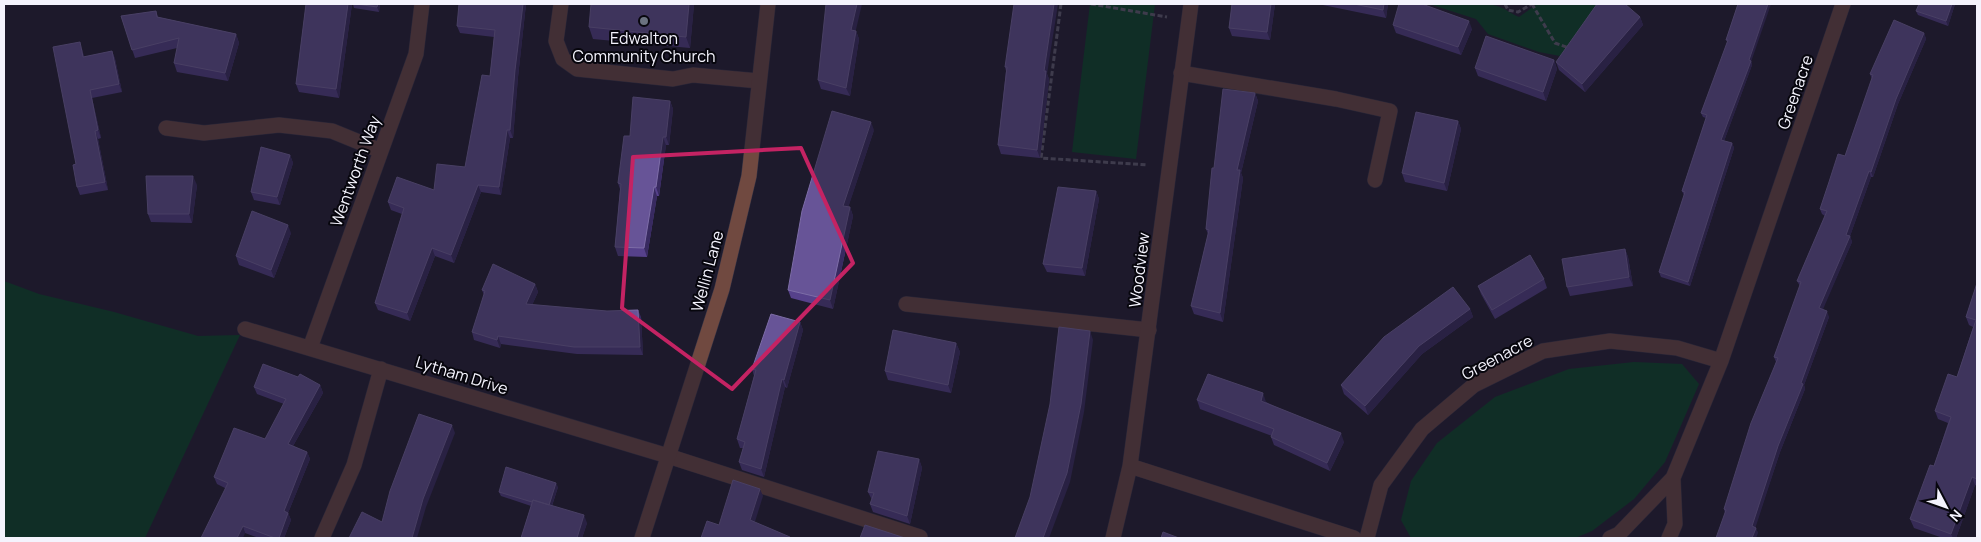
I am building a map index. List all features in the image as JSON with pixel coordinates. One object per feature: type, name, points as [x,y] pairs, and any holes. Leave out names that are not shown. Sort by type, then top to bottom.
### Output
[{"type":"street","name":"Wentworth Way","points":[[310,348],[416,54],[422,4]]},
{"type":"street","points":[[561,4],[556,41],[563,59],[577,69],[673,78],[693,76],[759,81]]},
{"type":"street","name":"Wellin Lane","points":[[642,538],[724,280],[749,176],[768,4]]},
{"type":"street","name":"Woodview","points":[[1113,538],[1130,466],[1191,4]]},
{"type":"street","name":"Greenacre","points":[[1610,538],[1619,534],[1673,478],[1722,362],[1843,4]]},
{"type":"street","points":[[1181,73],[1336,99],[1390,111],[1375,180]]},
{"type":"street","points":[[166,128],[204,133],[279,125],[332,131],[381,151]]},
{"type":"street","points":[[906,304],[1149,330]]},
{"type":"street","name":"Lytham Drive","points":[[245,329],[668,456],[920,537]]},
{"type":"street","name":"Greenacre","points":[[1367,538],[1382,485],[1422,429],[1474,385],[1543,351],[1610,340],[1677,348],[1722,362]]},
{"type":"street","points":[[322,538],[354,465],[381,369]]},
{"type":"street","points":[[1130,466],[1354,538]]},
{"type":"street","name":"Greenacre","points":[[1669,538],[1674,524],[1673,478]]},
{"type":"path","points":[[1061,4],[1041,158],[1169,166]]},
{"type":"path","points":[[1091,4],[1188,20]]},
{"type":"path","points":[[1505,4],[1508,10],[1518,12],[1532,4],[1555,43],[1574,49]]},
{"type":"highlighted area","points":[[801,148],[853,263],[732,389],[622,308],[633,157]]},
{"type":"green space","points":[[1090,4],[1155,4],[1136,159],[1072,152]]},
{"type":"green space","points":[[1429,4],[1490,4],[1519,17],[1537,4],[1601,4],[1560,56],[1539,52],[1488,34],[1476,19]]},
{"type":"green space","points":[[4,281],[39,294],[114,312],[198,336],[240,335],[145,538],[4,538]]},
{"type":"green space","points":[[1634,362],[1682,364],[1699,384],[1665,462],[1634,499],[1592,531],[1575,538],[1411,538],[1401,520],[1411,481],[1437,443],[1495,397],[1569,369]]},
{"type":"building","points":[[306,4],[348,4],[336,89],[296,84]]},
{"type":"building","points":[[356,4],[378,4],[377,7]]},
{"type":"building","points":[[459,4],[523,4],[510,130],[507,130],[499,187],[478,185],[451,255],[432,248],[407,313],[375,303],[404,208],[388,202],[397,177],[434,190],[437,164],[465,167],[482,75],[490,76],[495,30],[457,26]]},
{"type":"building","name":"Edwalton Community Church","points":[[591,4],[689,4],[686,37],[589,27]]},
{"type":"building","points":[[826,4],[857,4],[851,30],[856,31],[846,88],[818,80]]},
{"type":"building","points":[[1014,4],[1054,4],[1044,71],[1046,71],[1037,150],[998,145],[1007,67],[1005,67]]},
{"type":"building","points":[[1232,4],[1271,4],[1267,32],[1229,28]]},
{"type":"building","points":[[1354,4],[1384,4],[1383,10]]},
{"type":"building","points":[[1399,4],[1422,4],[1469,21],[1458,47],[1393,25]]},
{"type":"building","points":[[1597,4],[1625,4],[1640,17],[1582,84],[1556,62]]},
{"type":"building","points":[[1738,4],[1768,4],[1749,60],[1751,61],[1721,140],[1732,143],[1688,282],[1659,272],[1685,192],[1682,191],[1707,115],[1701,113],[1728,40],[1726,40]]},
{"type":"building","points":[[1919,4],[1952,4],[1946,21],[1916,11]]},
{"type":"building","points":[[156,11],[157,17],[236,34],[225,73],[174,63],[179,38],[132,50],[121,16]]},
{"type":"building","points":[[1894,20],[1924,33],[1896,99],[1871,172],[1869,171],[1846,235],[1850,236],[1819,308],[1827,311],[1801,383],[1803,384],[1778,446],[1752,526],[1756,528],[1752,538],[1716,538],[1751,423],[1778,358],[1774,357],[1801,282],[1797,281],[1827,211],[1820,209],[1838,154],[1845,156],[1873,75],[1870,74]]},
{"type":"building","points":[[1486,36],[1554,60],[1543,92],[1475,68]]},
{"type":"building","points":[[80,42],[83,57],[112,51],[119,84],[90,90],[98,130],[95,131],[105,182],[77,187],[73,165],[76,164],[53,47]]},
{"type":"building","points":[[1223,89],[1255,93],[1237,170],[1240,170],[1220,313],[1191,306],[1209,230],[1206,229],[1212,168],[1214,168]]},
{"type":"building","points":[[633,97],[670,101],[666,137],[663,137],[656,187],[654,187],[644,248],[615,247],[621,184],[618,183],[624,136],[630,136]]},
{"type":"building","points":[[832,111],[871,122],[843,206],[850,207],[830,300],[788,290],[802,211]]},
{"type":"building","points":[[1416,112],[1458,121],[1444,183],[1402,173]]},
{"type":"building","points":[[261,147],[290,155],[277,197],[251,192]]},
{"type":"building","points":[[146,176],[193,176],[189,214],[148,214]]},
{"type":"building","points":[[1058,187],[1096,191],[1082,268],[1043,264]]},
{"type":"building","points":[[252,211],[288,225],[271,270],[236,256]]},
{"type":"building","points":[[1625,249],[1629,277],[1567,287],[1562,259]]},
{"type":"building","points":[[1530,255],[1544,279],[1492,310],[1478,286]]},
{"type":"building","points":[[493,264],[535,284],[526,304],[607,311],[638,310],[640,347],[574,347],[498,336],[497,340],[472,332],[485,291],[482,290]]},
{"type":"building","points":[[1977,283],[1977,479],[1972,477],[1951,534],[1910,519],[1930,465],[1934,466],[1951,417],[1935,411],[1948,374],[1957,377],[1976,320],[1966,317]]},
{"type":"building","points":[[1453,287],[1470,309],[1419,346],[1365,406],[1341,385],[1384,337]]},
{"type":"building","points":[[771,314],[800,322],[784,380],[782,379],[761,469],[739,462],[745,442],[737,439],[756,370],[752,369]]},
{"type":"building","points":[[1059,327],[1090,331],[1081,404],[1067,473],[1043,538],[1015,538],[1030,497],[1050,404]]},
{"type":"building","points":[[893,330],[956,343],[948,385],[885,371]]},
{"type":"building","points":[[263,364],[298,377],[300,374],[320,385],[288,444],[307,452],[284,511],[288,513],[279,538],[243,526],[237,538],[201,538],[228,483],[214,477],[234,428],[265,439],[286,399],[254,387]]},
{"type":"building","points":[[1208,374],[1263,393],[1261,401],[1341,433],[1327,463],[1271,437],[1274,429],[1197,400]]},
{"type":"building","points":[[419,414],[452,425],[423,499],[412,538],[349,538],[362,512],[382,522],[390,491]]},
{"type":"building","points":[[878,451],[919,459],[907,516],[870,504],[874,493],[868,492]]},
{"type":"building","points":[[506,467],[556,483],[549,505],[499,492]]},
{"type":"building","points":[[733,480],[760,489],[750,520],[789,538],[701,538],[707,521],[719,525]]},
{"type":"building","points":[[533,500],[584,515],[577,538],[521,538]]},
{"type":"building","points":[[865,525],[905,538],[860,538]]},
{"type":"building","points":[[1163,532],[1179,538],[1161,538]]},
{"type":"place","name":"Edwalton Community Church","points":[[644,21]]}]
